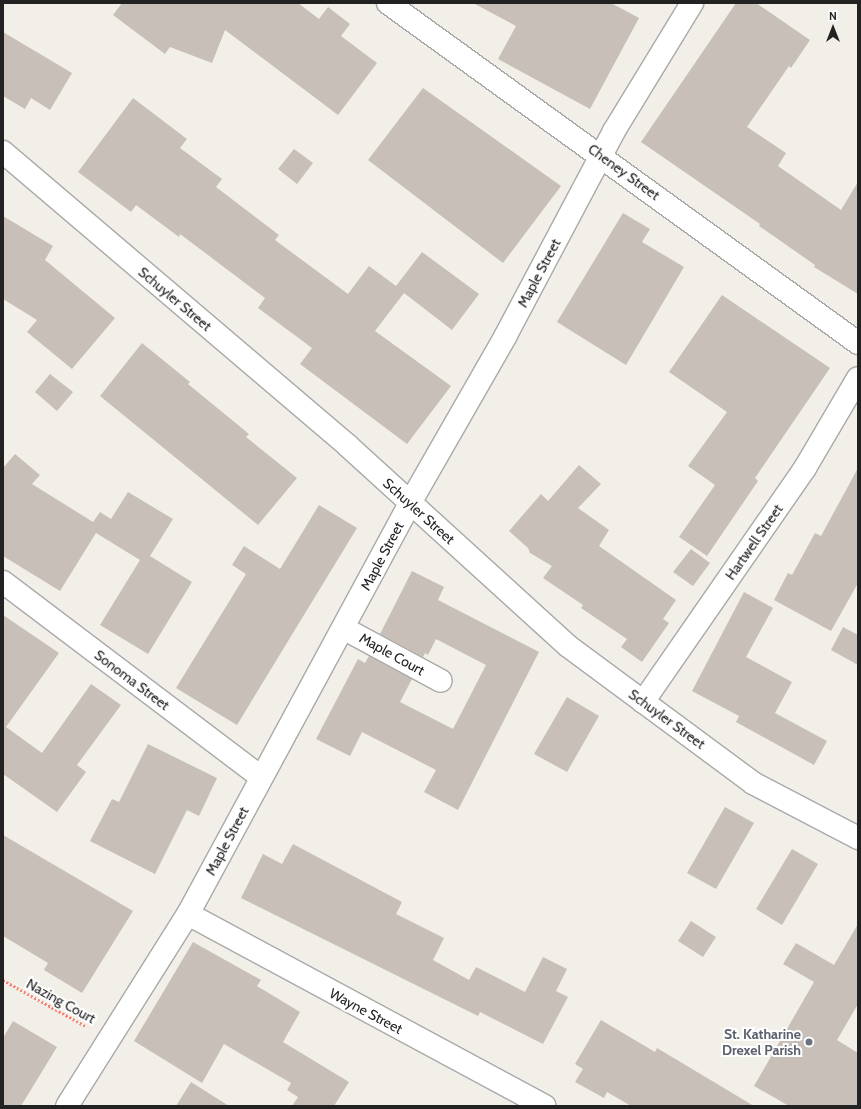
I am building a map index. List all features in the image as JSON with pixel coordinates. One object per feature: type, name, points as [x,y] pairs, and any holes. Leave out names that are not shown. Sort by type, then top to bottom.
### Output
[{"type":"street","name":"Cheney Street","points":[[388,3],[601,155],[858,343]]},
{"type":"street","name":"Maple Street","points":[[67,1106],[188,914],[410,503],[504,337],[601,155],[692,3]]},
{"type":"street","name":"Schuyler Street","points":[[3,152],[347,445],[568,646],[753,783],[858,838]]},
{"type":"street","name":"Hartwell Street","points":[[643,702],[805,468],[858,378]]},
{"type":"street","name":"Sonoma Street","points":[[3,582],[261,777]]},
{"type":"street","name":"Maple Court","points":[[343,628],[441,681]]},
{"type":"street","name":"Wayne Street","points":[[188,914],[545,1106]]},
{"type":"path","name":"Nazing Court","points":[[3,980],[109,1039]]},
{"type":"building","points":[[122,3],[298,3],[319,19],[328,7],[350,24],[341,36],[377,63],[338,115],[225,30],[212,63],[170,47],[165,54],[113,15]]},
{"type":"building","points":[[473,3],[611,3],[639,18],[590,109],[498,59],[516,26]]},
{"type":"building","points":[[736,3],[756,3],[810,40],[791,68],[789,66],[747,127],[786,153],[778,166],[841,210],[858,182],[858,294],[814,267],[815,265],[759,226],[760,224],[641,142]]},
{"type":"building","points":[[3,32],[72,73],[50,110],[31,98],[25,109],[3,96]]},
{"type":"building","points":[[423,88],[561,186],[503,263],[368,160]]},
{"type":"building","points":[[133,98],[187,139],[180,148],[222,179],[216,187],[279,235],[275,240],[348,294],[369,266],[396,286],[422,252],[479,294],[452,330],[404,293],[375,331],[451,386],[407,444],[300,364],[312,348],[258,308],[265,298],[180,234],[179,237],[136,205],[131,212],[78,172]]},
{"type":"building","points":[[294,149],[313,163],[297,184],[278,169]]},
{"type":"building","points":[[623,213],[650,229],[642,242],[684,267],[626,365],[557,322]]},
{"type":"building","points":[[3,216],[53,246],[45,260],[115,318],[72,369],[27,332],[37,320],[3,299]]},
{"type":"building","points":[[722,295],[830,368],[755,478],[758,481],[707,556],[679,537],[715,485],[688,466],[727,412],[669,372]]},
{"type":"building","points":[[142,343],[190,382],[188,384],[249,434],[246,437],[297,478],[258,525],[100,396]]},
{"type":"building","points":[[50,374],[73,392],[57,411],[35,392]]},
{"type":"building","points":[[15,454],[40,475],[32,484],[93,522],[100,512],[111,519],[128,492],[173,519],[150,556],[192,582],[148,654],[100,625],[140,560],[96,533],[60,591],[3,556],[3,468]]},
{"type":"building","points":[[579,465],[601,484],[578,508],[609,530],[599,546],[676,600],[663,619],[669,623],[642,662],[621,647],[627,639],[581,608],[583,605],[543,578],[552,566],[530,553],[528,548],[509,531],[541,494],[548,501]]},
{"type":"building","points":[[858,468],[858,583],[831,631],[774,600],[788,573],[792,575],[815,533],[821,536]]},
{"type":"building","points":[[319,505],[357,528],[237,725],[176,688],[246,574],[232,565],[244,546],[280,569]]},
{"type":"building","points":[[691,549],[710,563],[693,586],[673,572]]},
{"type":"building","points":[[412,571],[444,587],[438,600],[539,652],[458,810],[424,792],[436,770],[362,732],[350,756],[316,739],[358,659],[365,663],[369,656],[412,679],[400,702],[453,729],[486,665],[436,639],[428,655],[425,653],[423,657],[380,634]]},
{"type":"building","points":[[744,592],[773,608],[746,657],[792,682],[775,713],[827,741],[814,765],[736,722],[739,716],[692,691]]},
{"type":"building","points":[[3,615],[59,653],[6,727],[42,753],[91,684],[121,705],[77,765],[86,772],[57,812],[3,774]]},
{"type":"building","points":[[843,627],[858,635],[858,665],[831,650]]},
{"type":"building","points":[[567,697],[599,716],[567,772],[534,754]]},
{"type":"building","points":[[148,744],[217,778],[199,816],[187,810],[155,874],[90,841],[112,799],[119,802]]},
{"type":"building","points":[[725,807],[754,823],[716,889],[687,873]]},
{"type":"building","points":[[3,835],[133,911],[82,993],[44,970],[48,963],[3,936]]},
{"type":"building","points":[[293,844],[402,902],[396,914],[444,938],[433,960],[469,980],[476,967],[525,992],[543,957],[567,969],[556,991],[568,997],[543,1044],[480,1012],[478,1016],[241,898],[263,854],[282,864]]},
{"type":"building","points":[[792,849],[818,864],[782,925],[756,909]]},
{"type":"building","points":[[691,921],[716,937],[703,957],[678,941]]},
{"type":"building","name":"St. Katharine Drexel Parish","points":[[858,924],[858,1004],[837,1040],[858,1053],[858,1106],[789,1106],[754,1086],[814,982],[783,964],[796,943],[834,965]]},
{"type":"building","points":[[193,942],[261,980],[257,986],[300,1012],[283,1042],[349,1082],[334,1106],[292,1106],[298,1097],[287,1090],[291,1083],[224,1044],[202,1083],[134,1041]]},
{"type":"building","points":[[601,1020],[655,1052],[657,1048],[754,1106],[631,1106],[607,1092],[604,1098],[575,1082],[583,1069],[575,1064]]},
{"type":"building","points":[[13,1021],[57,1047],[21,1106],[3,1106],[3,1038]]},
{"type":"building","points":[[191,1082],[229,1106],[176,1106]]},
{"type":"place","name":"St. Katharine Drexel Parish","points":[[809,1042]]}]
